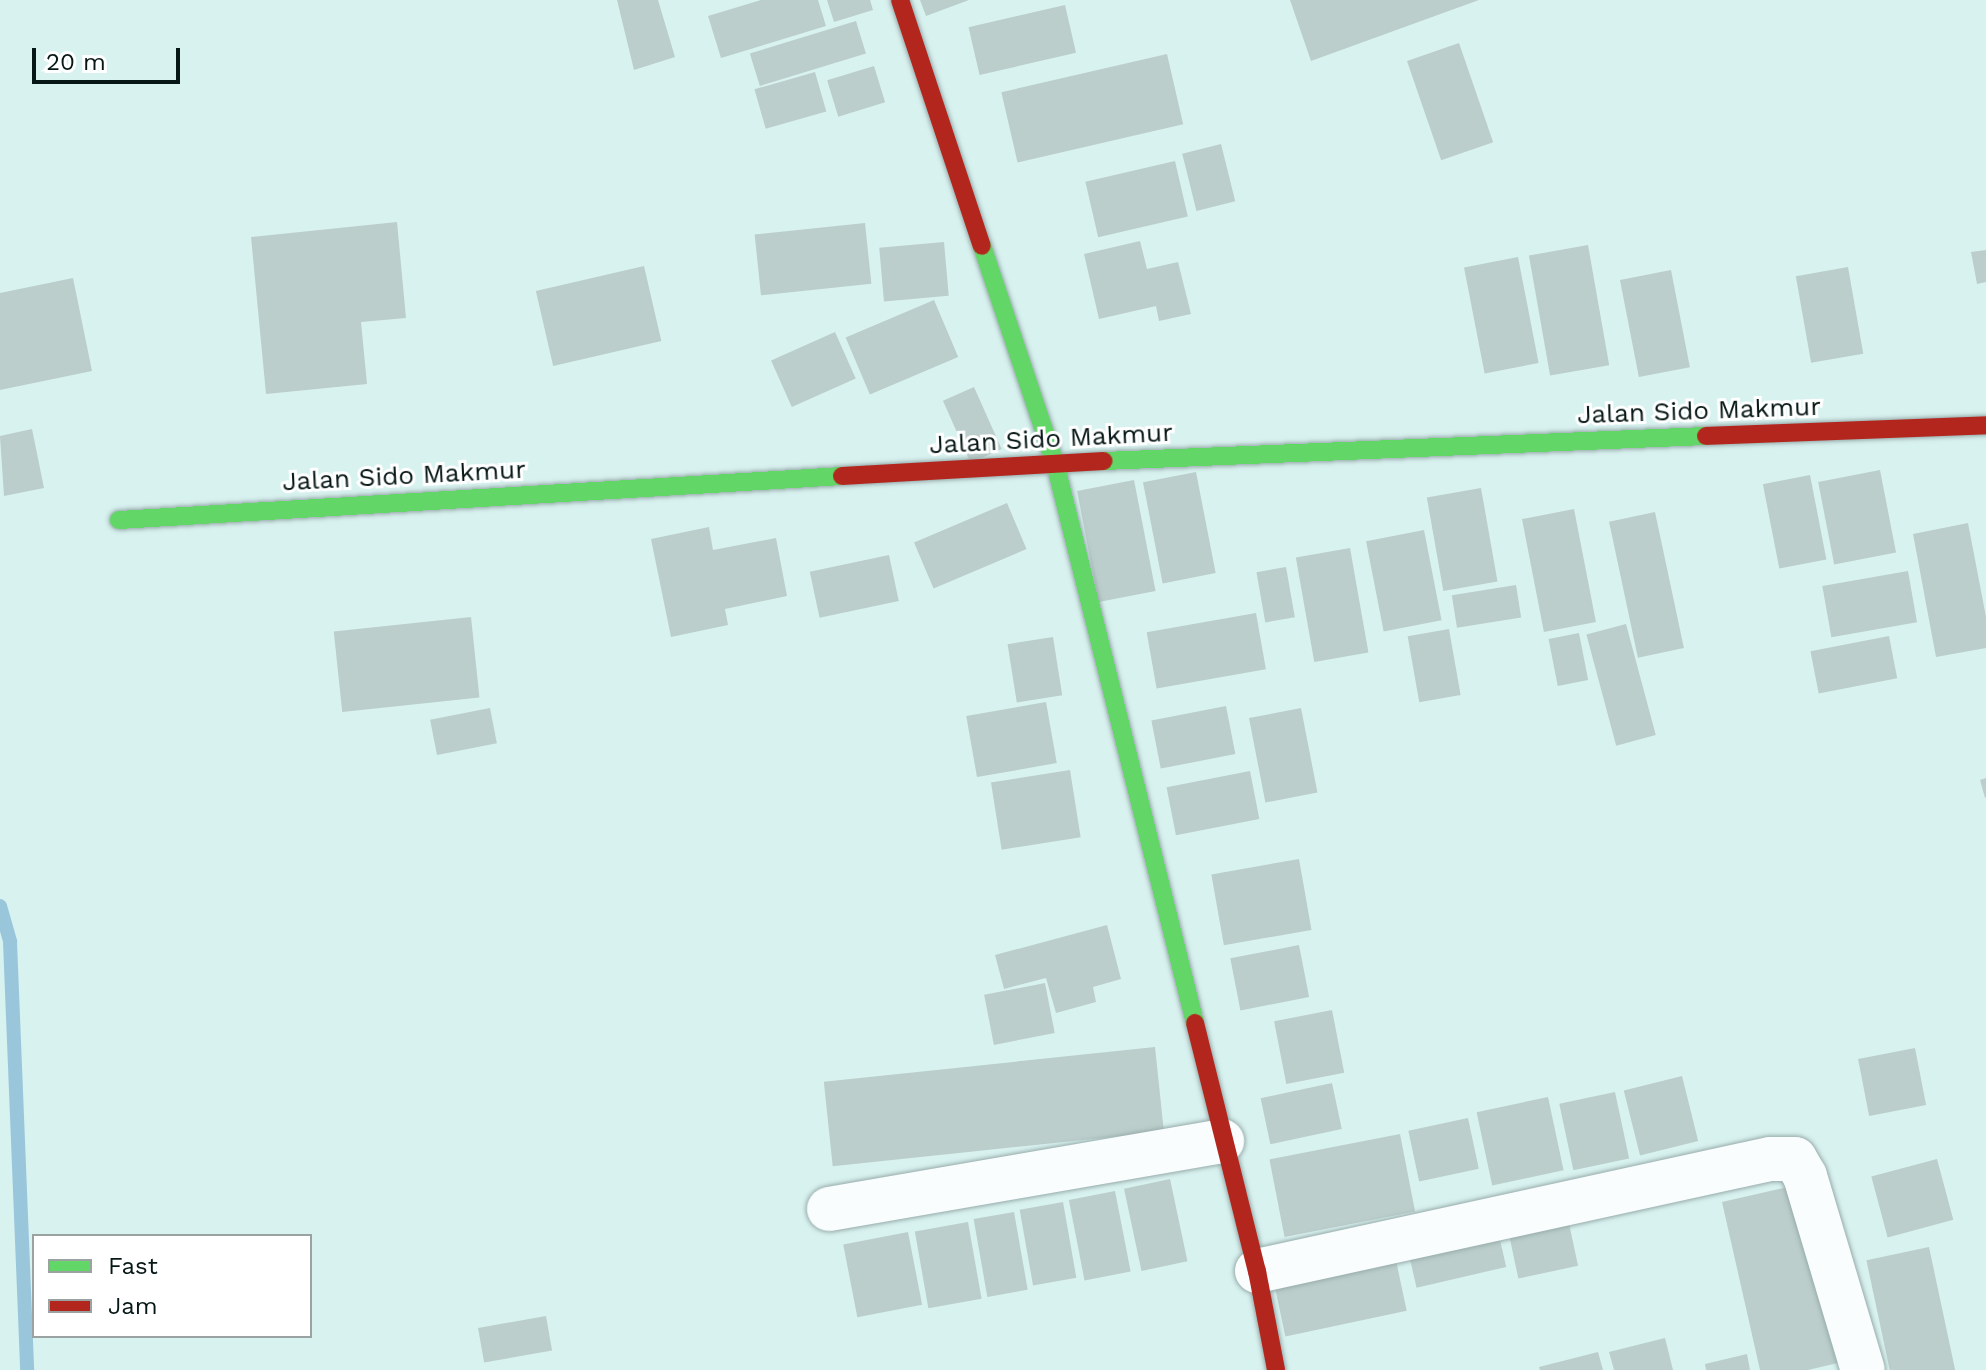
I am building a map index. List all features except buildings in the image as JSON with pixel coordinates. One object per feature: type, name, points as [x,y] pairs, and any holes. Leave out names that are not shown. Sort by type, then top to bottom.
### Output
[{"type":"street","points":[[900,0],[1055,463],[1222,1141],[1257,1271],[1276,1370]]},
{"type":"street","name":"Jalan Sido Makmur","points":[[119,520],[1055,463],[1986,425]]},
{"type":"street","points":[[829,1209],[1222,1141]]},
{"type":"street","points":[[1257,1271],[1770,1159],[1795,1159],[1805,1176],[1863,1370]]},
{"type":"waterway","points":[[0,906],[10,942],[27,1370]]},
{"type":"traffic: fast","points":[[982,246],[1055,463],[1195,1023]]},
{"type":"traffic: fast","points":[[1104,461],[1706,436]]},
{"type":"traffic: fast","points":[[119,520],[842,476]]},
{"type":"traffic: jam","points":[[900,0],[982,246]]},
{"type":"traffic: jam","points":[[1706,436],[1986,425]]},
{"type":"traffic: jam","points":[[842,476],[1104,461]]},
{"type":"traffic: jam","points":[[1195,1023],[1257,1271],[1276,1370]]}]
